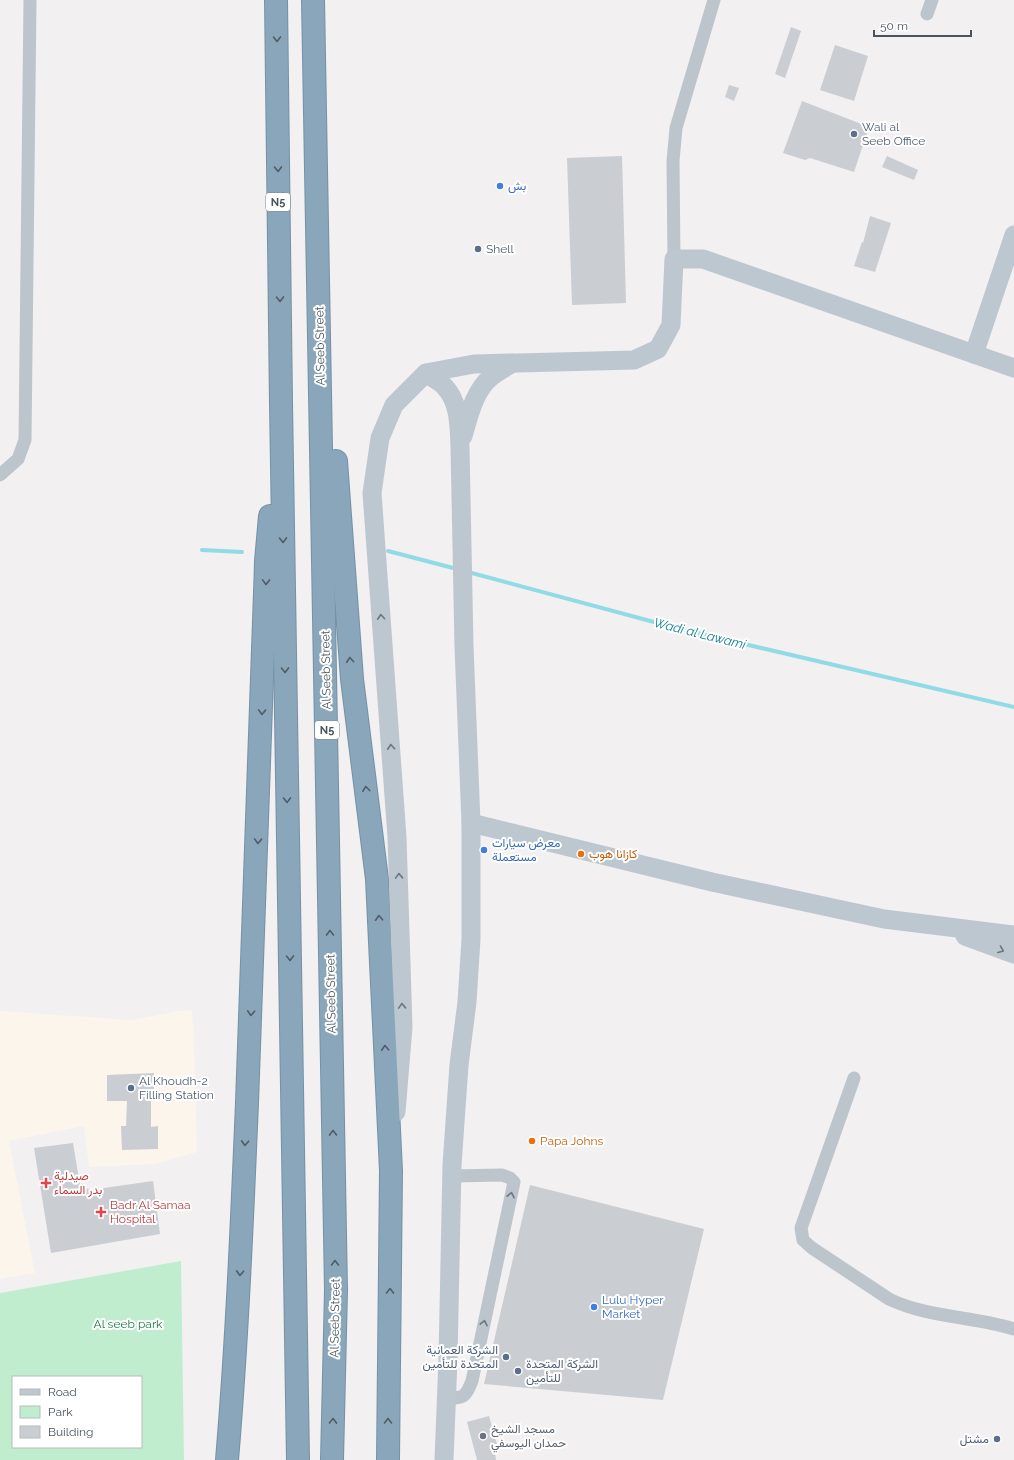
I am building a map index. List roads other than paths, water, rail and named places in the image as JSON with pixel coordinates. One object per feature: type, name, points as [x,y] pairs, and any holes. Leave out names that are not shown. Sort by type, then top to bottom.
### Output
[{"type":"highway","name":"N5","points":[[276,0],[298,1460]]},
{"type":"highway","name":"Al Seeb Street","points":[[313,0],[336,1290],[332,1460]]},
{"type":"highway","points":[[316,134],[322,214],[331,394],[352,679],[377,879],[391,1171],[388,1460]]},
{"type":"highway","points":[[233,1460],[235,1368],[258,857],[266,561],[281,403]]},
{"type":"highway","points":[[227,1460],[235,1368]]},
{"type":"street","points":[[0,475],[18,459],[24,440],[30,0]]},
{"type":"street","points":[[391,1171],[403,1027],[397,837],[372,493],[380,438],[394,405],[426,373],[474,364],[634,360],[658,349],[671,324],[674,259],[673,162],[676,128],[714,0]]},
{"type":"street","points":[[927,14],[932,0]]},
{"type":"street","points":[[974,354],[1014,235]]},
{"type":"street","points":[[674,259],[703,259],[1014,368]]},
{"type":"street","points":[[460,447],[470,412],[478,394],[490,377],[513,363]]},
{"type":"street","points":[[426,373],[445,387],[453,398],[458,416],[464,646],[471,823],[471,940],[467,1002],[459,1065],[452,1176],[444,1460]]},
{"type":"street","points":[[471,823],[712,882],[884,919],[1014,934]]},
{"type":"street","points":[[939,926],[1014,954]]},
{"type":"street","points":[[854,1078],[801,1228],[803,1240],[812,1248],[900,1305],[1014,1329]]},
{"type":"street","points":[[446,1398],[460,1398],[467,1393],[472,1381],[514,1182],[510,1178],[502,1175],[452,1176]]},
{"type":"waterway","name":"Wadi al Lawami","points":[[202,550],[242,552]]},
{"type":"waterway","name":"Wadi al Lawami","points":[[388,551],[457,569]]},
{"type":"waterway","name":"Wadi al Lawami","points":[[468,572],[680,629],[1014,707]]},
{"type":"place","name":"Wali al Seeb Office","points":[[854,134]]},
{"type":"place","name":"بش","points":[[500,186]]},
{"type":"place","name":"Shell","points":[[478,249]]},
{"type":"place","name":"معرض سيارات مستعملة","points":[[484,850]]},
{"type":"place","name":"كازانا هوب","points":[[581,854]]},
{"type":"place","name":"Al Khoudh-2 Filling Station","points":[[131,1088]]},
{"type":"place","name":"Papa Johns","points":[[532,1141]]},
{"type":"place","name":"صيدلية بدر السماء","points":[[46,1183]]},
{"type":"place","name":"Badr Al Samaa Hospital","points":[[101,1212]]},
{"type":"place","name":"Lulu Hyper Market","points":[[594,1307]]},
{"type":"place","name":"الشركة العمانية المتحدة للتأمين","points":[[506,1357]]},
{"type":"place","name":"الشركة المتحدة للتأمين","points":[[518,1371]]},
{"type":"place","name":"مسجد الشيخ حمدان اليوسفي","points":[[483,1436]]},
{"type":"place","name":"مشتل","points":[[997,1439]]},
{"type":"park label","name":"Al seeb park","points":[[128,1324]]}]
